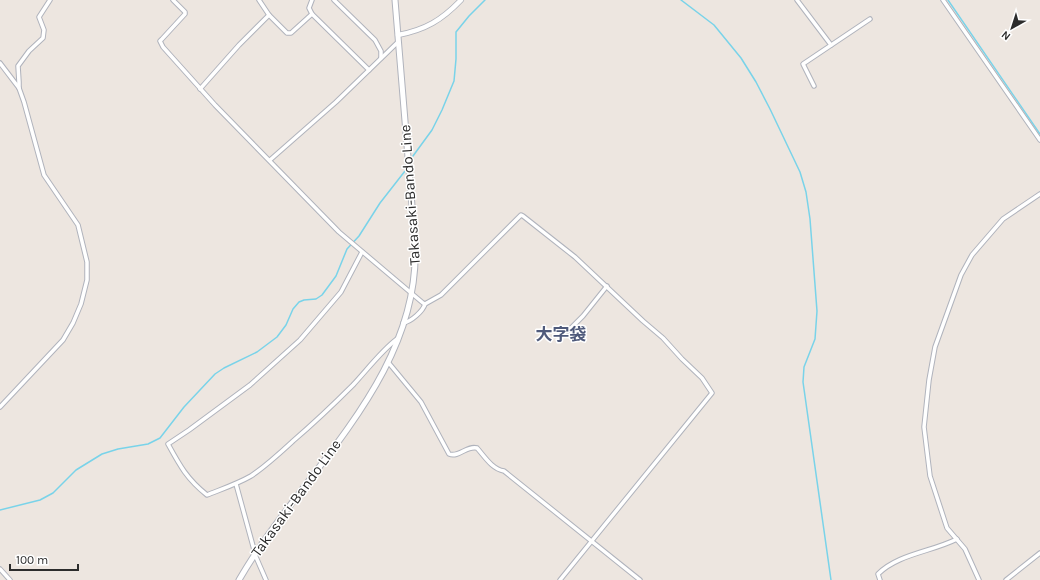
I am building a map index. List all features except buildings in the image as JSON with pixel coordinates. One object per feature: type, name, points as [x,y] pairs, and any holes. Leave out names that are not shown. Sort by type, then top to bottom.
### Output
[{"type":"main road","name":"Takasaki-Bando Line","points":[[239,580],[255,553],[361,410],[388,362],[404,322],[412,294],[415,269],[415,242],[395,0]]},
{"type":"street","points":[[18,88],[18,66],[29,51],[43,38],[44,30],[39,17],[50,0]]},
{"type":"street","points":[[173,0],[185,12],[185,14],[162,39],[161,44],[230,121],[270,160],[339,232],[425,304]]},
{"type":"street","points":[[259,0],[269,15],[289,34],[312,14]]},
{"type":"street","points":[[312,0],[309,8],[312,14],[369,70]]},
{"type":"street","points":[[334,0],[375,40],[381,51],[381,58]]},
{"type":"street","points":[[398,35],[416,30],[438,20],[446,15],[460,0]]},
{"type":"street","points":[[797,0],[831,45]]},
{"type":"street","points":[[943,0],[1040,140]]},
{"type":"street","points":[[200,89],[239,45],[269,15]]},
{"type":"street","points":[[814,86],[803,64],[870,19]]},
{"type":"street","points":[[270,160],[336,102],[399,41]]},
{"type":"street","points":[[0,63],[18,88],[24,102],[44,175],[78,225],[87,262],[87,280],[81,304],[73,323],[63,340],[0,407]]},
{"type":"street","points":[[979,580],[965,549],[947,528],[930,476],[924,427],[929,380],[935,347],[961,275],[972,255],[1003,219],[1040,194]]},
{"type":"street","points":[[404,322],[408,322],[424,308],[425,304],[441,295],[521,216],[554,239],[607,286],[663,338],[702,378],[712,393],[560,580]]},
{"type":"street","points":[[362,252],[341,292],[300,340],[250,385],[168,444],[183,471],[206,495],[236,484],[251,476],[270,462],[345,393],[387,347],[398,338]]},
{"type":"street","points":[[568,331],[583,316],[607,286]]},
{"type":"street","points":[[388,362],[421,402],[449,454],[455,455],[470,448],[477,448],[494,467],[498,470],[504,471],[640,580]]},
{"type":"street","points":[[236,484],[255,553],[266,580]]},
{"type":"street","points":[[880,580],[878,574],[892,562],[944,546],[957,539]]},
{"type":"street","points":[[1006,580],[1040,553]]},
{"type":"street","points":[[0,569],[10,580]]},
{"type":"waterway","points":[[413,156],[432,130],[454,81],[456,32],[485,0]]},
{"type":"waterway","points":[[681,0],[714,25],[741,58],[770,109],[800,172],[806,192],[810,219],[817,311],[815,339],[804,367],[803,382],[831,580]]},
{"type":"waterway","points":[[948,0],[1040,134]]},
{"type":"waterway","points":[[0,510],[40,500],[53,493],[76,470],[102,454],[118,449],[148,444],[160,438],[184,407],[215,374],[257,352],[277,337],[286,325],[293,309],[299,302],[316,299],[322,295],[336,276],[347,249],[359,236],[380,203],[405,171]]},
{"type":"district","name":"大字袋","points":[[561,334]]}]
